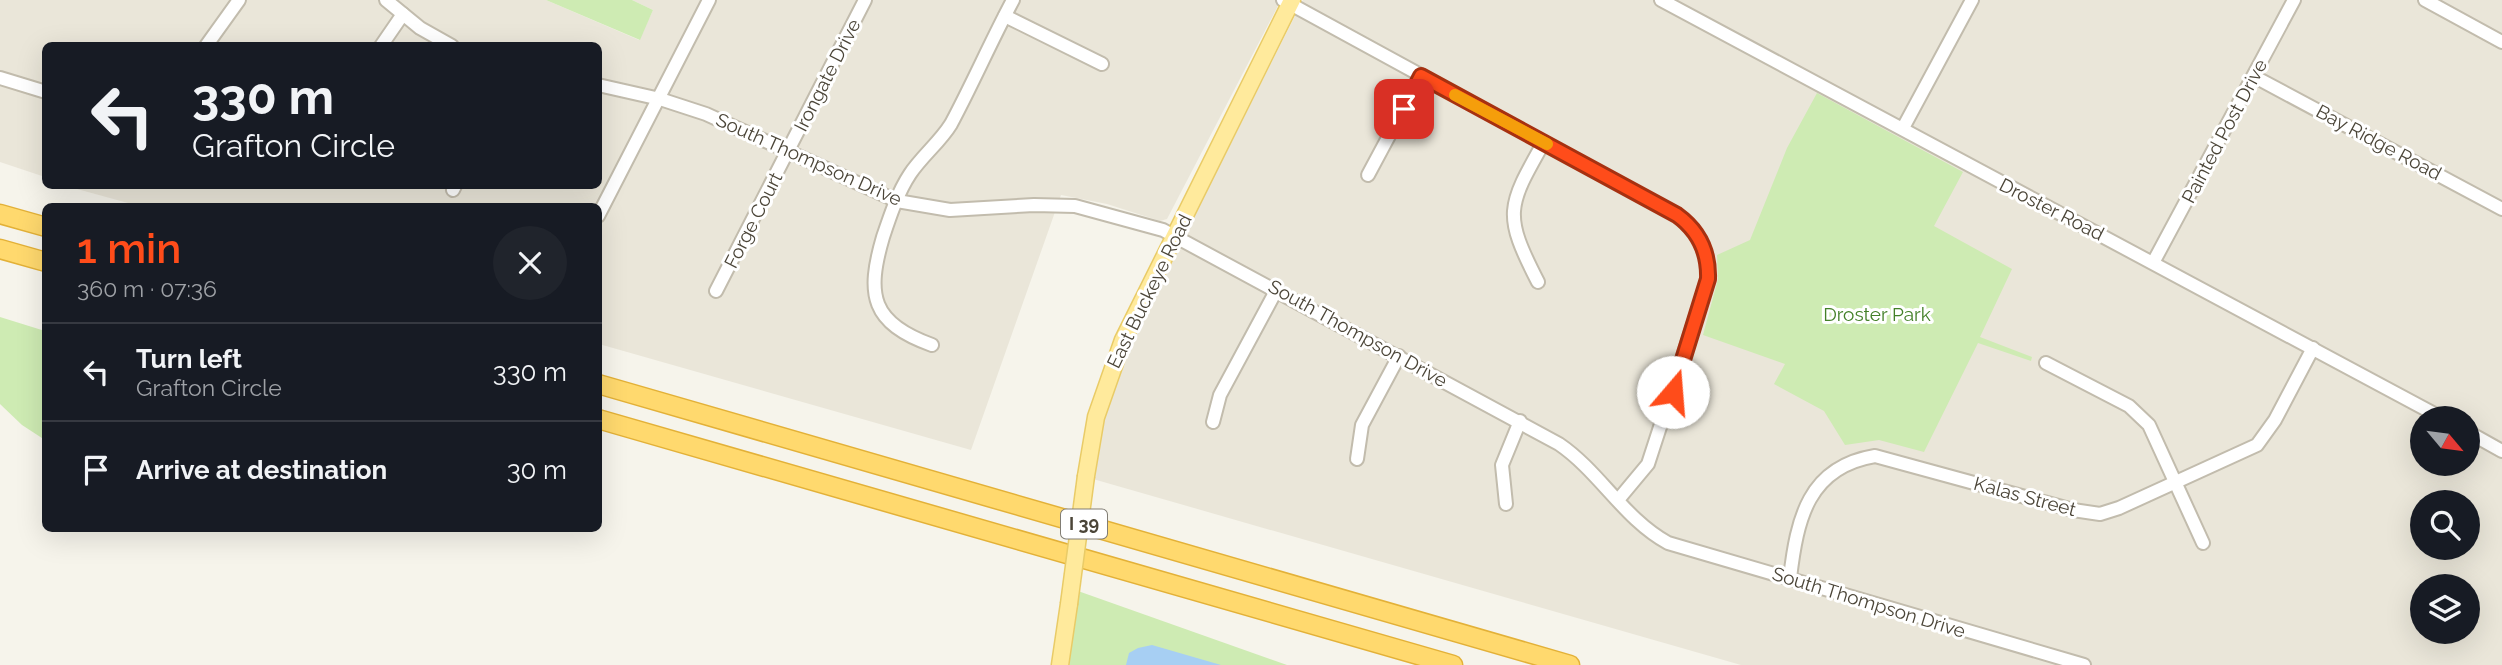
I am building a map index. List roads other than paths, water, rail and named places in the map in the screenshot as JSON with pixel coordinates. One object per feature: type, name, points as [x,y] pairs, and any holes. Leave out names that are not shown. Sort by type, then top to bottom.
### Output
[{"type":"highway","points":[[0,214],[42,226]]},
{"type":"highway","points":[[0,249],[42,261]]},
{"type":"highway","name":"I 39","points":[[602,385],[1570,665]]},
{"type":"highway","name":"I 39","points":[[602,420],[1453,665]]},
{"type":"main road","name":"East Buckeye Road","points":[[1060,665],[1094,426],[1095,400],[1108,354],[1133,295],[1212,159],[1289,1]]},
{"type":"street","points":[[209,42],[239,0]]},
{"type":"street","points":[[386,0],[446,42]]},
{"type":"street","points":[[602,208],[709,0]]},
{"type":"street","name":"Irongate Drive","points":[[789,150],[865,0]]},
{"type":"street","points":[[932,345],[908,336],[892,323],[879,306],[873,287],[873,270],[908,176],[950,124],[1013,0]]},
{"type":"street","name":"Droster Road","points":[[1661,0],[1903,128],[1998,183],[2154,261],[2420,406]]},
{"type":"street","points":[[1903,128],[1972,0]]},
{"type":"street","name":"Painted Post Drive","points":[[2154,261],[2294,0]]},
{"type":"street","points":[[2425,0],[2502,42]]},
{"type":"street","points":[[1289,1],[1677,215],[1697,235],[1709,262],[1708,279],[1648,464],[1618,500]]},
{"type":"street","points":[[384,42],[403,14]]},
{"type":"street","points":[[1005,16],[1102,64]]},
{"type":"street","points":[[1368,175],[1421,76]]},
{"type":"street","name":"Bay Ridge Road","points":[[2255,77],[2502,209]]},
{"type":"street","points":[[0,78],[42,91]]},
{"type":"street","name":"South Thompson Drive","points":[[602,86],[660,99],[706,114],[897,201],[950,210],[1034,205],[1074,206],[1170,233],[1520,421],[1576,456],[1647,530],[1668,543],[2084,665]]},
{"type":"street","points":[[1538,282],[1517,241],[1512,216],[1519,187],[1544,142]]},
{"type":"street","name":"Forge Court","points":[[716,291],[789,150]]},
{"type":"street","points":[[1213,422],[1220,395],[1276,289]]},
{"type":"street","name":"Kalas Street","points":[[1790,578],[1792,556],[1808,504],[1819,483],[1834,469],[1875,456],[2089,513],[2119,508],[2257,445],[2275,420],[2313,348]]},
{"type":"street","points":[[1357,459],[1362,425],[1399,356]]},
{"type":"street","points":[[2046,363],[2129,406],[2141,416],[2154,434],[2203,543]]},
{"type":"street","points":[[1506,504],[1502,465],[1520,421]]},
{"type":"street","points":[[2480,439],[2502,451]]},
{"type":"water","points":[[1152,645],[1221,665],[1126,665],[1129,653]]},
{"type":"park label","name":"Droster Park","points":[[1877,314]]}]
